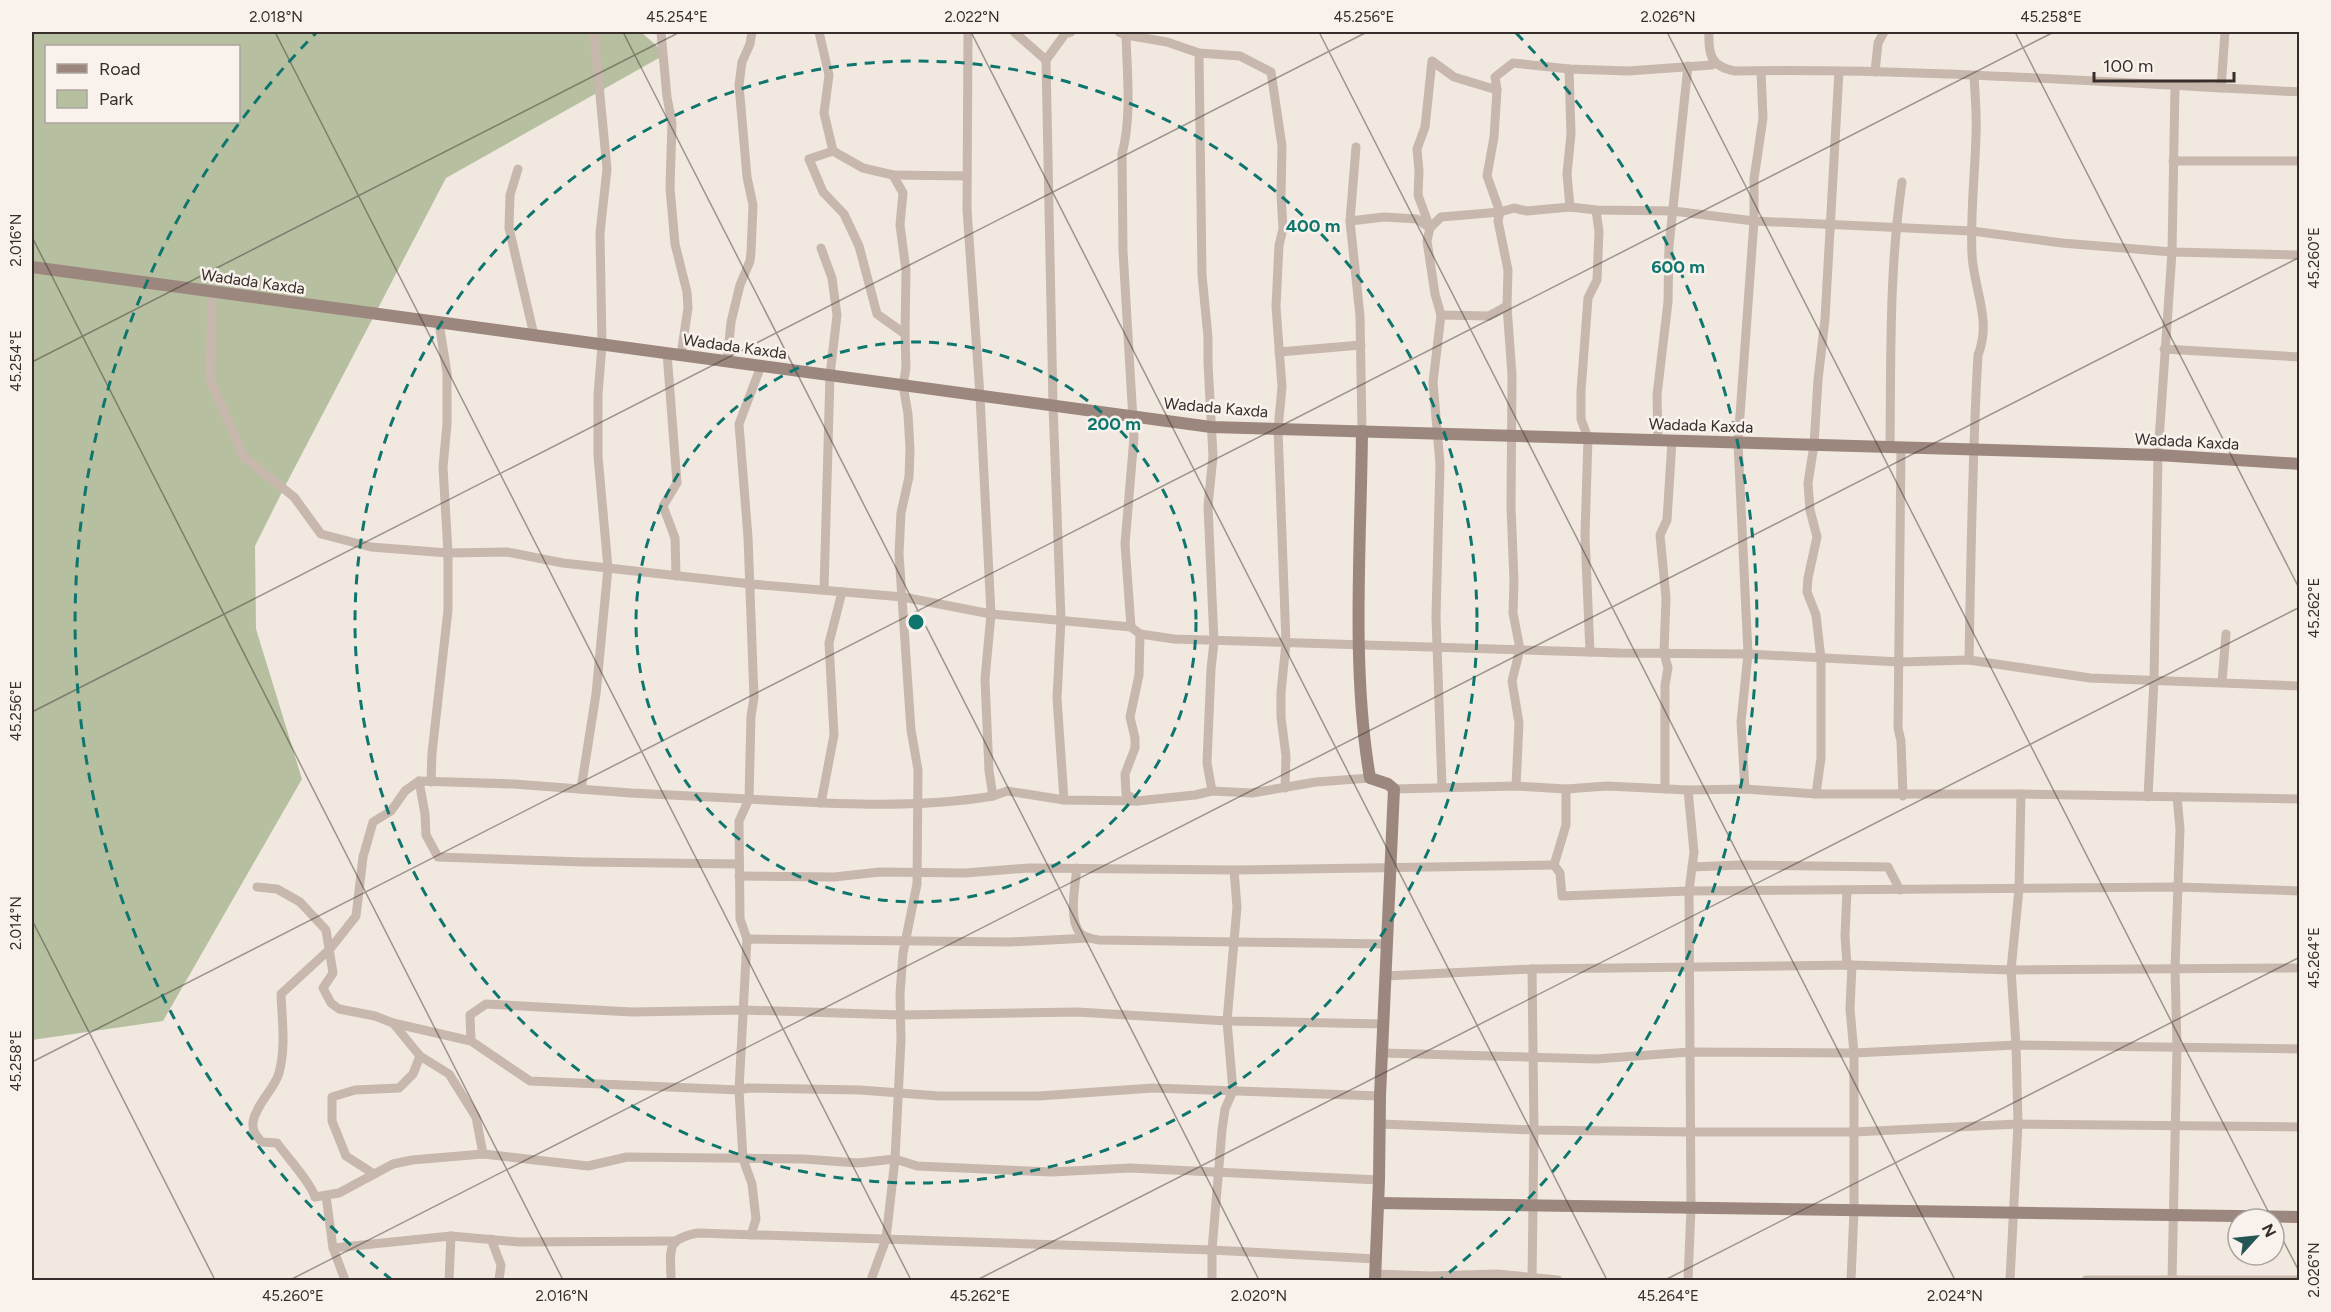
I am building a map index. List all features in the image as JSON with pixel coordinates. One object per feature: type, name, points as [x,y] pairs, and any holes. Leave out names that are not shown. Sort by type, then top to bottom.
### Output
[{"type":"street","points":[[581,789],[594,705],[608,568],[598,456],[598,395],[602,345],[600,233],[606,170],[594,32]]},
{"type":"street","points":[[662,32],[667,97],[672,123],[670,188],[675,244],[687,292],[688,308],[681,355]]},
{"type":"street","points":[[727,362],[731,322],[751,252],[753,204],[747,177],[740,85],[742,62],[750,44],[752,32]]},
{"type":"street","points":[[968,32],[967,176],[981,396],[991,614],[985,679],[989,771],[993,795]]},
{"type":"street","points":[[1014,32],[1046,60]]},
{"type":"street","points":[[1064,800],[1057,698],[1061,620],[1053,405],[1046,60],[1065,34],[1071,32]]},
{"type":"street","points":[[1709,32],[1709,48],[1713,60],[1722,69],[1735,71],[1974,75],[2300,92]]},
{"type":"street","points":[[1875,72],[1878,43],[1884,32]]},
{"type":"street","points":[[2221,88],[2226,46],[2225,32]]},
{"type":"street","points":[[1131,627],[1125,544],[1133,461],[1123,251],[1122,165],[1128,93],[1122,33],[1167,42],[1200,53],[1240,56],[1271,72],[1282,146],[1283,229],[1278,256],[1276,307],[1282,387],[1278,429],[1286,643],[1281,717],[1286,756],[1286,788]]},
{"type":"street","points":[[820,34],[829,75],[824,113],[833,150],[863,168],[893,175],[967,176]]},
{"type":"street","points":[[1200,53],[1202,275],[1208,337],[1213,456],[1208,506],[1214,642],[1207,763],[1212,791]]},
{"type":"street","points":[[1516,786],[1519,723],[1512,681],[1520,649],[1513,613],[1512,375],[1506,306],[1508,270],[1498,221],[1500,212],[1487,176],[1494,137],[1497,90],[1495,77],[1513,63],[1569,69],[1628,71],[1712,65],[1713,60]]},
{"type":"street","points":[[1442,787],[1436,561],[1440,464],[1433,382],[1440,315],[1427,242],[1430,228],[1418,195],[1417,149],[1425,127],[1432,61],[1454,77],[1490,90],[1497,90]]},
{"type":"street","points":[[1658,440],[1657,395],[1668,302],[1669,246],[1688,66]]},
{"type":"street","points":[[1569,69],[1571,134],[1567,174],[1570,207]]},
{"type":"street","points":[[1745,789],[1741,722],[1748,654],[1738,443],[1754,221],[1754,179],[1763,118],[1761,71]]},
{"type":"street","points":[[1816,794],[1821,746],[1821,659],[1816,615],[1807,592],[1817,537],[1808,495],[1832,225],[1839,71]]},
{"type":"street","points":[[1969,660],[1969,558],[1973,450],[1978,355],[1983,344],[1984,330],[1982,306],[1972,259],[1977,134],[1974,75]]},
{"type":"street","points":[[2148,797],[2154,680],[2158,456],[2172,252],[2175,86]]},
{"type":"street","points":[[1356,147],[1350,221],[1358,295],[1362,431],[1359,644],[1365,749],[1370,778]]},
{"type":"street","points":[[833,150],[809,159],[823,192],[844,214],[860,246],[877,314],[905,334]]},
{"type":"street","points":[[2174,161],[2300,161]]},
{"type":"street","points":[[519,169],[510,195],[509,228],[534,335]]},
{"type":"street","points":[[871,1281],[886,1239],[895,1159],[900,994],[905,942],[917,884],[920,802],[918,770],[911,730],[899,554],[901,513],[909,477],[910,449],[908,414],[903,385],[906,368],[906,270],[900,225],[903,193],[893,175]]},
{"type":"street","points":[[1902,182],[1896,228],[1892,294],[1900,662],[1898,728],[1903,796]]},
{"type":"street","points":[[1430,228],[1441,217],[1500,212],[1514,208],[1527,212],[1570,207],[1596,210],[1673,211],[1754,221],[1972,231],[2062,243],[2172,252],[2300,255]]},
{"type":"street","points":[[1590,652],[1585,535],[1588,438],[1581,419],[1581,391],[1588,298],[1597,280],[1599,232],[1596,210]]},
{"type":"street","points":[[1350,221],[1384,217],[1417,219],[1430,228]]},
{"type":"street","points":[[821,248],[832,278],[837,315],[830,375],[825,590]]},
{"type":"street","name":"Wadada Kaxda","points":[[32,267],[1211,426],[2158,456],[2300,464]]},
{"type":"street","points":[[212,292],[210,380],[244,457],[294,496],[321,534],[371,547],[448,553],[507,552],[563,563],[676,576],[903,597],[991,614],[1131,627],[1140,634],[1214,642],[1748,654],[1900,662],[1969,660],[2090,678],[2300,686]]},
{"type":"street","points":[[1440,315],[1489,316],[1506,306]]},
{"type":"street","points":[[431,782],[432,753],[448,610],[448,553],[443,467],[447,424],[447,373],[439,323]]},
{"type":"street","points":[[1280,352],[1360,345]]},
{"type":"street","points":[[2164,349],[2300,357]]},
{"type":"street","points":[[667,353],[677,483],[663,506],[675,538],[676,576]]},
{"type":"street","points":[[751,1235],[756,1219],[752,1184],[743,1159],[739,1090],[747,939],[740,919],[739,821],[749,799],[751,716],[754,698],[751,584],[739,424],[761,366]]},
{"type":"street","points":[[1665,789],[1665,685],[1668,668],[1664,653],[1666,598],[1660,535],[1667,520],[1672,441]]},
{"type":"street","points":[[821,803],[834,735],[829,643],[842,592]]},
{"type":"street","points":[[1137,801],[1126,794],[1125,774],[1135,748],[1130,717],[1139,675],[1140,634]]},
{"type":"street","points":[[2222,682],[2226,634]]},
{"type":"street","points":[[1379,1180],[1130,1168],[1051,1172],[917,1166],[895,1159],[858,1163],[804,1159],[627,1157],[588,1166],[483,1154],[412,1160],[393,1164],[339,1193],[315,1197],[312,1188],[277,1143],[262,1142],[253,1132],[253,1121],[279,1072],[282,1037],[281,994],[330,949],[356,916],[363,857],[373,822],[391,811],[405,791],[419,782],[514,784],[821,803],[977,800],[1007,791],[1064,800],[1137,801],[1212,791],[1252,793],[1316,782],[1370,778],[1388,784],[1394,789],[1516,786],[1566,789],[1607,786],[1903,796],[2021,794],[2300,800]]},
{"type":"street","points":[[419,782],[426,835],[438,856],[584,862],[739,864]]},
{"type":"street","points":[[1394,789],[1380,1096],[1375,1277],[1497,1274],[1532,1280],[1558,1281]]},
{"type":"street","points":[[1554,865],[1566,825],[1566,789]]},
{"type":"street","points":[[1688,790],[1694,852],[1689,891],[1690,1208],[1688,1281]]},
{"type":"street","points":[[2010,1281],[2018,1124],[2011,970],[2019,889],[2021,794]]},
{"type":"street","points":[[2172,1280],[2177,1047],[2175,969],[2180,829],[2177,797]]},
{"type":"street","points":[[739,876],[834,877],[880,872],[965,873],[1029,868],[1234,870],[1554,865]]},
{"type":"street","points":[[1554,865],[1560,873],[1562,896],[1689,891],[2178,887],[2300,891]]},
{"type":"street","points":[[1692,867],[1740,865],[1888,867],[1900,890]]},
{"type":"street","points":[[1077,868],[1074,909],[1076,924],[1080,933],[1089,938]]},
{"type":"street","points":[[1212,1281],[1212,1250],[1225,1109],[1233,1091],[1227,1021],[1236,940],[1237,907],[1234,870]]},
{"type":"street","points":[[257,887],[277,889],[300,902],[326,930],[333,973],[323,988],[331,1003],[339,1009],[471,1041],[530,1082],[739,1090],[748,1088],[898,1092],[939,1096],[1039,1096],[1153,1088],[1380,1096]]},
{"type":"street","points":[[1847,890],[1845,936],[1850,965],[1850,1009],[1854,1053],[1854,1210],[1851,1281]]},
{"type":"street","points":[[747,939],[1010,942],[1089,938],[1387,944]]},
{"type":"street","points":[[1385,976],[1532,969],[1850,965],[2011,970],[2300,968]]},
{"type":"street","points":[[1532,969],[1534,1130],[1532,1280]]},
{"type":"street","points":[[471,1041],[470,1015],[486,1004],[632,1012],[743,1011],[901,1015],[1077,1012],[1227,1021],[1384,1024]]},
{"type":"street","points":[[393,1023],[420,1056],[449,1074],[476,1117],[483,1154]]},
{"type":"street","points":[[1383,1053],[1596,1059],[1689,1052],[1854,1053],[2016,1045],[2300,1049]]},
{"type":"street","points":[[374,1174],[346,1156],[332,1121],[332,1097],[354,1090],[399,1088],[413,1074],[420,1056]]},
{"type":"street","points":[[1381,1124],[1534,1130],[1690,1132],[1854,1131],[2018,1124],[2300,1127]]},
{"type":"street","points":[[326,1196],[333,1248],[345,1281]]},
{"type":"street","points":[[1378,1203],[2300,1217]]},
{"type":"street","points":[[671,1281],[671,1252],[674,1242],[682,1236],[699,1233],[1212,1250],[1376,1259]]},
{"type":"street","points":[[333,1248],[451,1236],[519,1242],[674,1242]]},
{"type":"street","points":[[449,1281],[451,1236]]},
{"type":"street","points":[[491,1239],[501,1265],[499,1281]]},
{"type":"street","points":[[2086,1281],[2300,1280]]},
{"type":"green space","points":[[32,32],[641,32],[666,54],[446,178],[255,546],[256,629],[302,779],[163,1021],[32,1040]]}]
